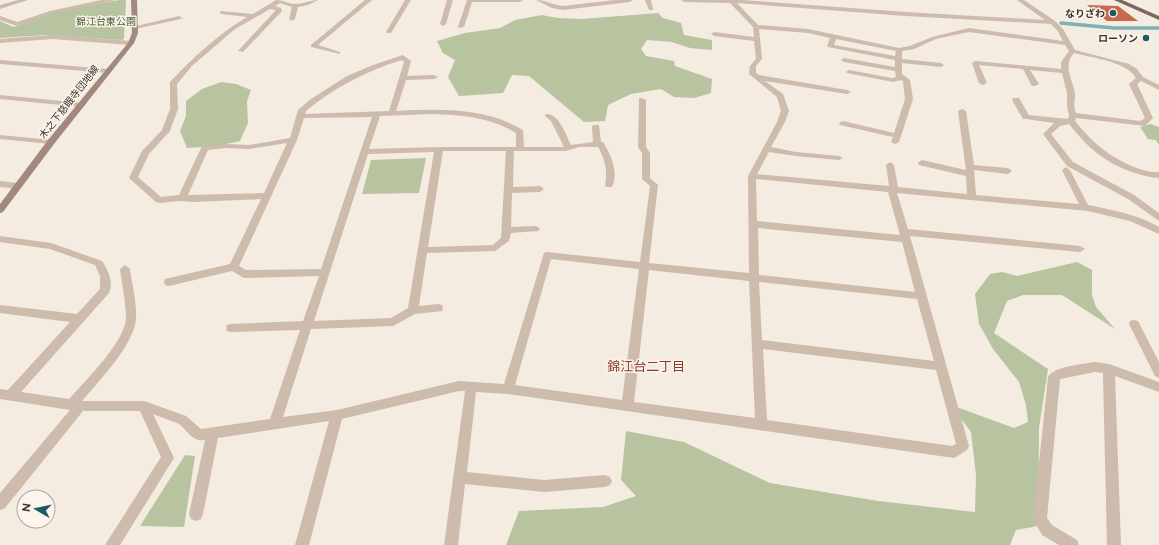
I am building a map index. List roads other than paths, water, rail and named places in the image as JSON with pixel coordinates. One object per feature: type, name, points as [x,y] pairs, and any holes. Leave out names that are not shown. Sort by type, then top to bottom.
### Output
[{"type":"main road","points":[[1117,0],[1159,18]]},
{"type":"street","points":[[0,7],[25,0]]},
{"type":"street","points":[[0,18],[17,24],[69,7],[112,0]]},
{"type":"street","name":"木之下慈眼寺団地線","points":[[0,210],[51,142],[131,43],[135,33],[134,0]]},
{"type":"street","points":[[268,196],[194,199],[183,196],[172,200],[159,200],[133,178],[145,153],[166,131],[174,109],[174,84],[190,65],[233,28],[271,7],[280,0],[295,6],[307,5],[315,0]]},
{"type":"street","points":[[338,52],[313,46],[369,0]]},
{"type":"street","points":[[389,32],[408,0]]},
{"type":"street","points":[[443,24],[450,0]]},
{"type":"street","points":[[461,27],[471,0],[520,0]]},
{"type":"street","points":[[539,0],[554,7],[563,8],[591,2],[630,0]]},
{"type":"street","points":[[563,0],[563,8]]},
{"type":"street","points":[[648,0],[651,9]]},
{"type":"street","points":[[684,0],[732,0],[906,14],[1053,22]]},
{"type":"street","points":[[732,0],[756,27],[759,59],[753,66],[753,74],[780,96],[785,111],[781,122],[752,176],[752,224],[760,424]]},
{"type":"street","points":[[1020,0],[1053,22],[1060,29],[1072,51],[1126,65],[1135,70],[1140,78],[1159,88]]},
{"type":"street","points":[[292,19],[295,6]]},
{"type":"street","points":[[241,51],[279,11],[279,9],[271,7]]},
{"type":"street","points":[[222,12],[255,16]]},
{"type":"street","points":[[135,27],[179,18]]},
{"type":"street","points":[[756,27],[808,31],[899,50],[912,48],[934,38],[969,30],[1067,43]]},
{"type":"street","points":[[714,34],[758,40]]},
{"type":"street","points":[[0,41],[52,37],[131,43]]},
{"type":"street","points":[[834,37],[830,46],[898,60],[941,65]]},
{"type":"street","points":[[843,122],[896,139],[909,95],[906,80],[898,76],[899,50]]},
{"type":"street","points":[[1072,51],[1066,57],[1063,71],[1071,93],[1069,119],[1086,141],[1098,152],[1114,162],[1144,173],[1159,175]]},
{"type":"street","points":[[234,267],[293,140],[302,110],[332,86],[370,68],[403,58],[408,62],[392,113]]},
{"type":"street","points":[[844,60],[898,70]]},
{"type":"street","points":[[984,83],[975,63],[1063,71]]},
{"type":"street","points":[[2,64],[108,71]]},
{"type":"street","points":[[1025,67],[1035,84]]},
{"type":"street","points":[[849,72],[893,80],[901,77]]},
{"type":"street","points":[[755,76],[847,92]]},
{"type":"street","points":[[403,78],[434,77]]},
{"type":"street","points":[[1016,100],[1026,117],[1142,124],[1149,118],[1133,84],[1140,78]]},
{"type":"street","points":[[0,97],[82,105]]},
{"type":"street","points":[[627,407],[654,185],[646,179],[646,153],[642,147],[642,100]]},
{"type":"street","points":[[1010,107],[1021,108]]},
{"type":"street","points":[[962,111],[972,196]]},
{"type":"street","points":[[301,116],[467,112],[510,124],[520,132],[520,150]]},
{"type":"street","points":[[275,423],[377,114]]},
{"type":"street","points":[[549,116],[554,120],[569,148]]},
{"type":"street","points":[[1069,119],[1057,124],[1047,134],[1070,164],[1131,197],[1159,218]]},
{"type":"street","points":[[596,127],[597,145]]},
{"type":"street","points":[[0,137],[51,142]]},
{"type":"street","points":[[183,196],[205,148],[226,146],[249,147],[293,140]]},
{"type":"street","points":[[365,152],[510,148],[520,150],[569,148],[600,144],[607,155],[612,176],[609,185]]},
{"type":"street","points":[[423,250],[495,248],[506,239],[510,148]]},
{"type":"street","points":[[412,310],[439,149]]},
{"type":"street","points":[[767,149],[796,154],[839,158]]},
{"type":"street","points":[[922,163],[970,171],[1008,171]]},
{"type":"street","points":[[5,395],[76,405],[144,406],[182,420],[199,435],[337,415],[459,386],[508,389],[954,452],[963,446],[904,236],[893,189],[890,165]]},
{"type":"street","points":[[1066,170],[1085,208]]},
{"type":"street","points":[[752,176],[1085,208],[1120,214],[1147,224],[1159,232]]},
{"type":"street","points":[[0,184],[18,186]]},
{"type":"street","points":[[508,190],[540,189]]},
{"type":"street","points":[[752,224],[1080,249]]},
{"type":"street","points":[[506,230],[536,229]]},
{"type":"street","points":[[0,239],[51,246],[99,263],[105,276],[105,290],[80,319],[5,395]]},
{"type":"street","points":[[508,389],[547,255],[644,267],[921,296]]},
{"type":"street","points":[[169,282],[234,267],[244,274],[325,272]]},
{"type":"street","points":[[0,503],[124,341],[130,327],[131,319],[126,269]]},
{"type":"street","points":[[232,328],[393,322],[412,310],[438,308]]},
{"type":"street","points":[[0,309],[80,319]]},
{"type":"street","points":[[1134,324],[1159,373]]},
{"type":"street","points":[[757,344],[940,366]]},
{"type":"street","points":[[1072,545],[1047,530],[1040,520],[1054,378],[1058,374],[1095,367],[1109,369],[1159,387]]},
{"type":"street","points":[[1109,369],[1114,545]]},
{"type":"street","points":[[451,545],[471,387]]},
{"type":"street","points":[[112,545],[168,458],[148,419],[144,406]]},
{"type":"street","points":[[302,545],[337,415]]},
{"type":"street","points":[[196,514],[212,433]]},
{"type":"street","points":[[459,477],[544,486],[605,481]]},
{"type":"waterway","points":[[1061,23],[1114,28],[1159,28]]},
{"type":"place","name":"なりざわ","points":[[1113,13]]},
{"type":"place","name":"ローソン","points":[[1146,38]]},
{"type":"district","name":"錦江台二丁目","points":[[646,366]]},
{"type":"park label","name":"錦江台東公園","points":[[106,21]]}]
